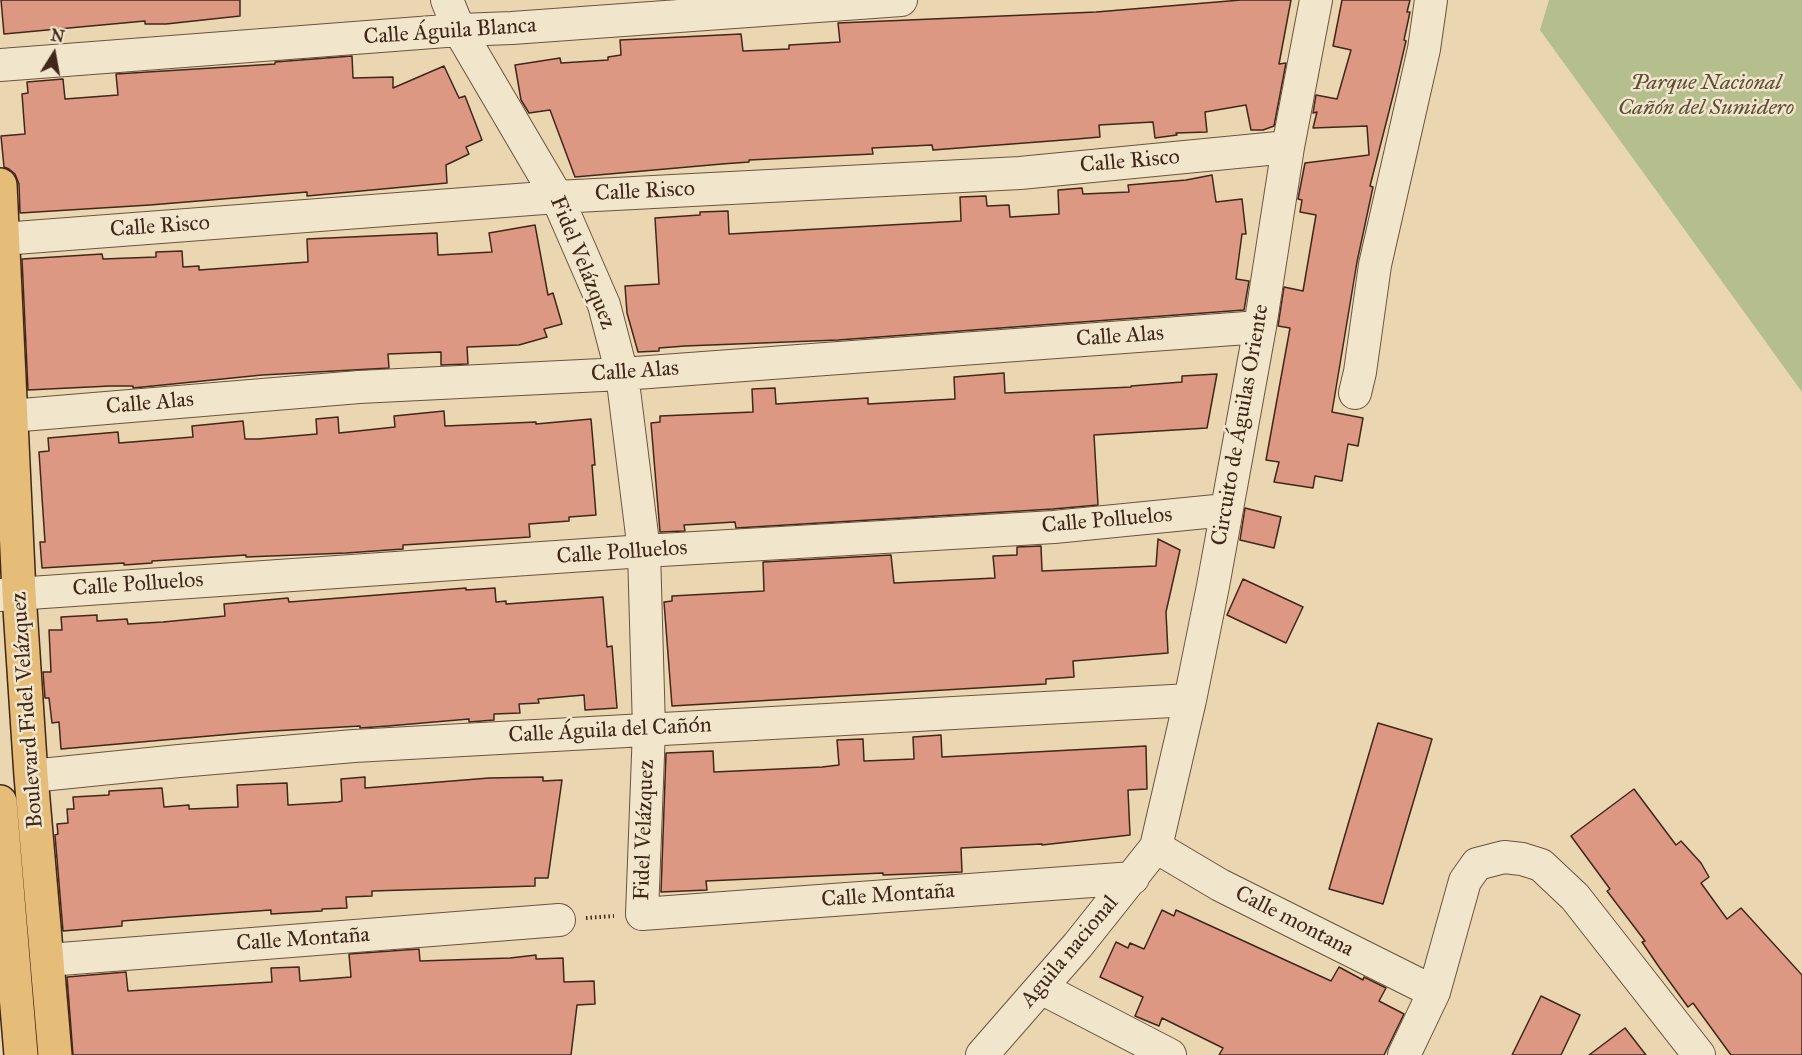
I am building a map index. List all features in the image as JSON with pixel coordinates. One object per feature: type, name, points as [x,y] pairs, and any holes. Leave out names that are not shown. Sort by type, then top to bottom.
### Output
[{"type":"main road","name":"Boulevard Fidel Velázquez","points":[[0,185],[10,416],[10,594],[31,776],[55,1055]]},
{"type":"main road","name":"Boulevard Fidel Velázquez","points":[[0,802],[21,1055]]},
{"type":"street","name":"Fidel Velázquez","points":[[447,0],[459,30],[557,197],[604,305],[622,374],[644,551],[649,729],[642,914]]},
{"type":"street","name":"Calle Águila Blanca","points":[[0,65],[459,30],[901,0]]},
{"type":"street","name":"Circuito de Águilas Oriente","points":[[1156,847],[1190,700],[1213,586],[1260,327],[1288,147],[1316,0]]},
{"type":"street","points":[[1355,393],[1375,265],[1424,50],[1431,0]]},
{"type":"street","name":"Calle Risco","points":[[2,239],[557,197],[1020,173],[1288,147]]},
{"type":"street","name":"Calle Alas","points":[[10,416],[358,387],[622,374],[1260,327]]},
{"type":"street","name":"Calle Polluelos","points":[[10,594],[644,551],[1054,527],[1226,510]]},
{"type":"street","name":"Calle Águila del Cañón","points":[[31,776],[354,746],[1190,700]]},
{"type":"street","name":"Aguila nacional","points":[[982,1055],[1041,988],[1156,847]]},
{"type":"street","name":"Calle montana","points":[[1156,847],[1220,885],[1434,992]]},
{"type":"street","points":[[1404,1055],[1434,992],[1465,881],[1478,864],[1504,857],[1522,859],[1541,865],[1575,897],[1699,1055]]},
{"type":"street","name":"Calle Montaña","points":[[642,914],[1133,878]]},
{"type":"street","name":"Calle Montaña","points":[[48,960],[558,920]]},
{"type":"street","points":[[1041,988],[1170,1055]]},
{"type":"path","points":[[558,920],[642,914]]},
{"type":"green space","name":"Parque Nacional Cañón del Sumidero","points":[[1549,0],[1802,0],[1802,392],[1540,30]]},
{"type":"building","points":[[1,0],[240,0],[240,16],[166,24],[145,24],[145,21],[4,34]]},
{"type":"building","points":[[1241,0],[1291,0],[1279,64],[1286,63],[1274,126],[1263,130],[1251,130],[1246,105],[1205,112],[1207,132],[1176,133],[1177,135],[1155,138],[1153,122],[1099,125],[1100,137],[933,150],[932,145],[872,148],[873,154],[749,160],[749,162],[575,177],[550,110],[529,113],[521,100],[515,65],[560,58],[561,63],[608,60],[608,57],[621,55],[620,40],[741,34],[743,51],[789,49],[789,45],[840,42],[838,23],[1096,12]]},
{"type":"building","points":[[1342,0],[1410,0],[1407,12],[1410,12],[1404,40],[1406,41],[1370,186],[1373,187],[1357,262],[1332,412],[1363,418],[1358,446],[1348,444],[1342,481],[1315,476],[1313,488],[1274,482],[1279,462],[1266,460],[1290,328],[1278,326],[1284,287],[1303,291],[1316,215],[1300,212],[1302,200],[1298,199],[1305,163],[1369,155],[1367,126],[1313,128],[1317,112],[1313,113],[1316,95],[1337,99],[1351,50],[1333,46]]},
{"type":"building","points":[[352,56],[353,78],[393,77],[393,88],[444,66],[459,98],[465,96],[482,140],[466,147],[469,154],[446,165],[447,183],[307,196],[307,192],[20,213],[19,184],[15,174],[4,167],[1,136],[25,134],[22,94],[28,93],[27,82],[63,79],[65,99],[118,95],[116,74],[275,64],[275,62]]},
{"type":"building","points":[[1212,175],[1216,202],[1242,199],[1246,234],[1242,234],[1236,279],[1249,281],[1244,310],[838,340],[685,346],[638,352],[627,313],[625,286],[659,284],[655,218],[728,211],[729,234],[961,221],[960,197],[986,196],[987,206],[1009,205],[1010,217],[1059,214],[1058,190],[1082,188],[1083,194],[1129,192],[1128,185],[1186,180]]},
{"type":"building","points":[[535,225],[548,295],[553,293],[562,324],[544,329],[547,337],[519,345],[467,347],[468,364],[441,365],[441,352],[388,354],[389,368],[262,375],[133,388],[133,386],[110,386],[28,390],[22,259],[102,254],[103,259],[156,257],[156,252],[182,251],[183,267],[199,266],[199,270],[308,262],[307,239],[437,233],[438,255],[492,252],[489,233]]},
{"type":"building","points":[[1004,373],[1005,393],[1131,387],[1182,382],[1182,376],[1217,374],[1207,428],[1094,435],[1098,505],[736,528],[735,522],[684,525],[685,531],[660,532],[651,423],[660,422],[660,416],[753,412],[752,389],[775,388],[776,404],[868,398],[868,404],[955,399],[954,377]]},
{"type":"building","points":[[444,411],[445,426],[536,422],[536,424],[591,419],[596,515],[569,517],[569,521],[529,524],[530,537],[403,545],[403,549],[346,553],[246,557],[246,555],[124,565],[124,563],[42,568],[40,542],[45,542],[39,452],[49,451],[48,438],[118,432],[119,443],[193,437],[192,426],[243,421],[245,439],[258,439],[317,434],[316,419],[338,417],[339,433],[395,427],[394,416]]},
{"type":"building","points":[[1245,508],[1281,517],[1274,548],[1240,540]]},
{"type":"building","points":[[1158,539],[1180,550],[1166,612],[1168,653],[1073,661],[1074,677],[1046,679],[1046,684],[672,706],[664,602],[672,601],[672,596],[764,591],[763,562],[891,555],[894,583],[995,578],[993,556],[1017,555],[1017,547],[1041,546],[1042,571],[1156,566]]},
{"type":"building","points":[[1243,579],[1303,607],[1286,643],[1227,615]]},
{"type":"building","points":[[466,588],[466,590],[495,588],[496,602],[506,601],[506,604],[603,597],[607,647],[612,646],[617,708],[585,710],[584,695],[538,699],[539,703],[519,704],[520,713],[494,714],[494,720],[469,722],[469,719],[360,728],[360,726],[255,732],[61,749],[59,722],[52,723],[49,698],[45,698],[43,672],[51,672],[49,630],[62,630],[61,617],[97,615],[97,621],[127,619],[128,624],[163,622],[225,616],[224,604],[288,598],[289,602]]},
{"type":"building","points":[[1378,723],[1432,739],[1383,904],[1329,889]]},
{"type":"building","points":[[941,735],[942,757],[1146,746],[1147,789],[1128,790],[1130,835],[1042,845],[961,848],[962,872],[706,881],[707,890],[661,892],[666,753],[713,751],[714,772],[822,767],[839,765],[837,740],[863,739],[864,761],[914,759],[913,737]]},
{"type":"building","points":[[365,777],[365,788],[489,778],[543,777],[543,781],[562,780],[548,878],[535,878],[535,886],[372,891],[372,896],[346,897],[347,908],[322,909],[322,911],[271,914],[271,910],[172,917],[122,921],[122,926],[63,931],[55,835],[58,834],[57,824],[68,823],[67,809],[74,809],[73,797],[109,795],[109,791],[162,788],[164,807],[189,805],[189,809],[238,807],[237,785],[287,783],[288,805],[338,802],[342,801],[341,779]]},
{"type":"building","points":[[1634,789],[1676,845],[1681,841],[1701,863],[1709,877],[1701,883],[1727,919],[1741,908],[1802,975],[1802,1055],[1731,1055],[1693,1003],[1688,1007],[1642,942],[1645,941],[1607,891],[1610,889],[1571,836]]},
{"type":"building","points":[[1162,910],[1174,916],[1176,910],[1331,981],[1339,967],[1363,980],[1364,977],[1386,988],[1379,1001],[1404,1014],[1384,1055],[1219,1055],[1223,1048],[1162,1018],[1159,1026],[1135,1016],[1143,997],[1100,977],[1116,942],[1128,948],[1130,943],[1144,949]]},
{"type":"building","points":[[419,949],[420,961],[536,955],[536,959],[563,958],[564,982],[594,981],[595,1004],[577,1005],[571,1055],[73,1055],[67,977],[126,972],[128,991],[272,982],[271,968],[299,967],[300,981],[326,979],[351,977],[349,954]]},
{"type":"building","points":[[1541,996],[1580,1015],[1561,1055],[1512,1055]]},
{"type":"building","points":[[1625,1028],[1646,1055],[1589,1055]]}]
